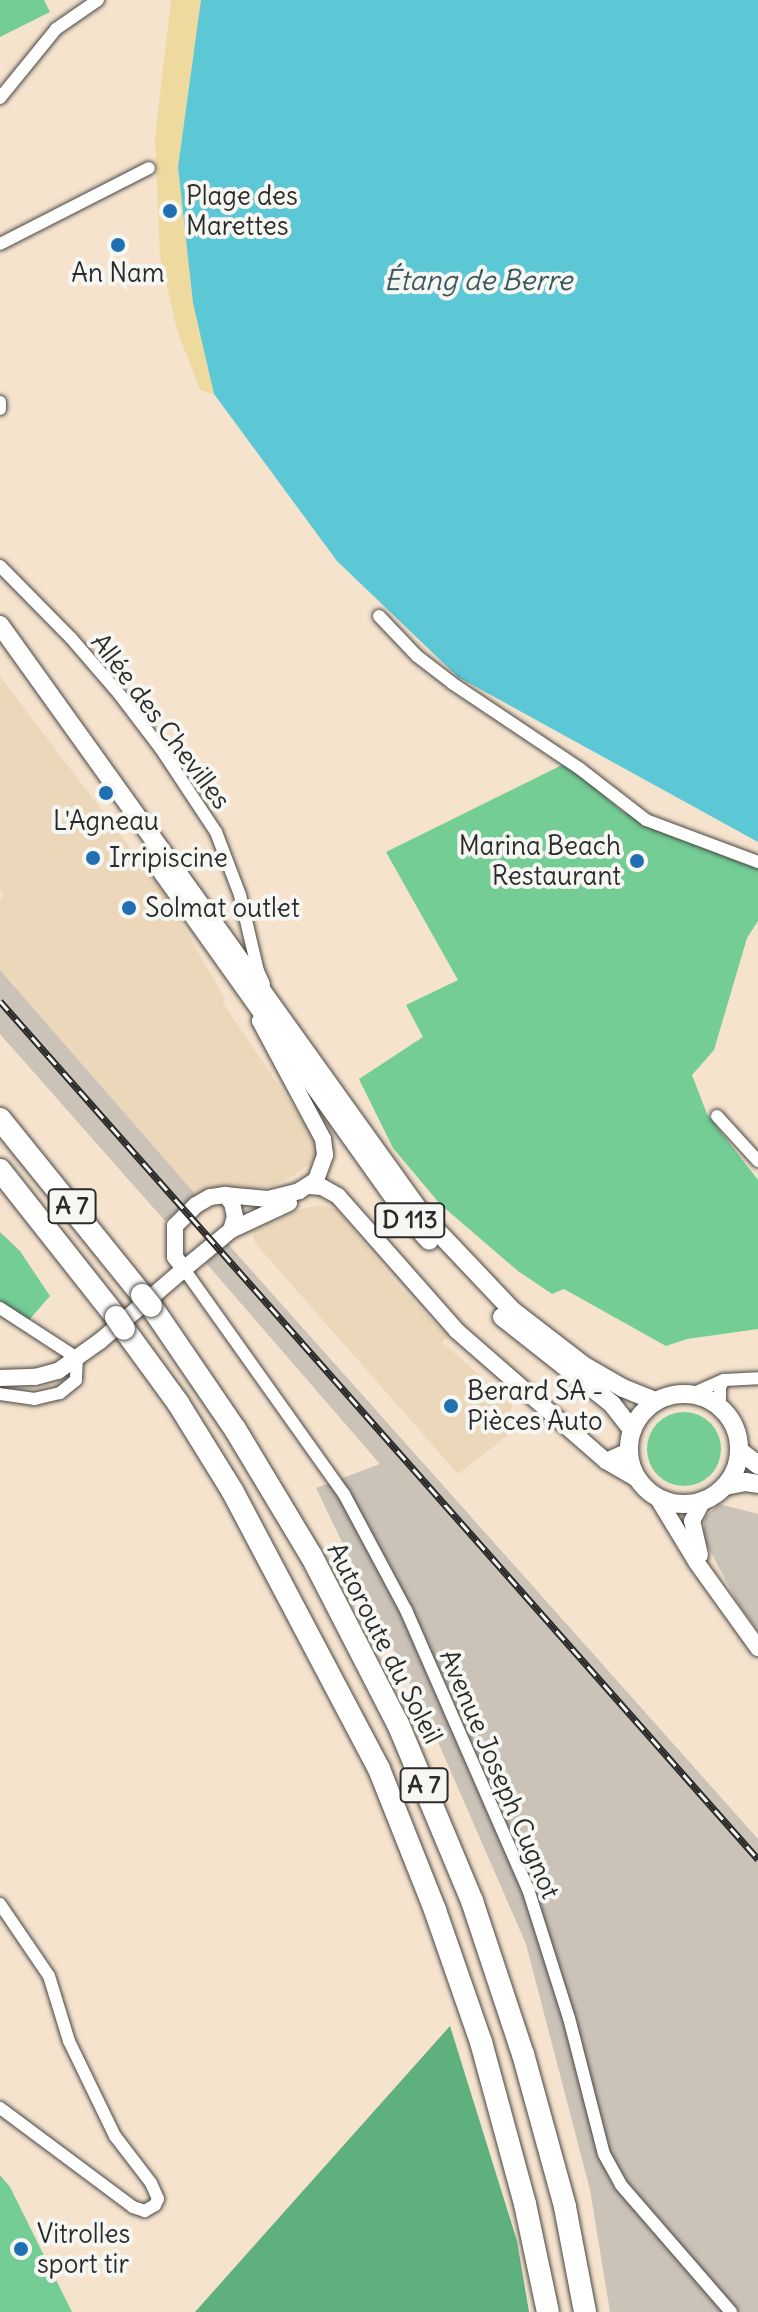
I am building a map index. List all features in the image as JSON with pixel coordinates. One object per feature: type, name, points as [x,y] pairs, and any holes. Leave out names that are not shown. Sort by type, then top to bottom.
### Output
[{"type":"highway","name":"Autoroute du Soleil","points":[[0,1119],[147,1300],[235,1429],[312,1557],[398,1724],[472,1901],[523,2054],[565,2207],[585,2312]]},
{"type":"highway","name":"A 7","points":[[0,1170],[120,1323],[233,1492],[379,1769],[435,1910],[481,2042],[525,2204],[548,2312]]},
{"type":"main road","name":"D 113","points":[[0,625],[424,1217],[513,1311],[583,1365],[623,1388],[656,1401]]},
{"type":"main road","name":"D 113","points":[[0,646],[405,1214],[504,1319],[612,1404],[632,1430]]},
{"type":"main road","points":[[233,970],[323,1139],[325,1155],[322,1169],[309,1186]]},
{"type":"main road","points":[[184,1269],[175,1257],[175,1226],[196,1205],[210,1197],[225,1195],[268,1199],[309,1186],[331,1191],[457,1331],[606,1461],[636,1478],[657,1497],[758,1648]]},
{"type":"main road","points":[[225,1195],[235,1209],[231,1230]]},
{"type":"main road","points":[[0,1378],[35,1377],[58,1371],[231,1230],[274,1208],[322,1196],[345,1203]]},
{"type":"main road","points":[[636,1478],[628,1451],[632,1430],[646,1409],[656,1401],[674,1395],[692,1394],[720,1406],[731,1419],[740,1451],[738,1464],[725,1486]]},
{"type":"main road","points":[[606,1461],[628,1451]]},
{"type":"main road","points":[[740,1451],[758,1465]]},
{"type":"main road","points":[[719,1592],[692,1532],[695,1512],[702,1502],[725,1486],[746,1482],[758,1484]]},
{"type":"main road","points":[[657,1497],[671,1503],[702,1502]]},
{"type":"street","points":[[0,98],[56,29],[98,0]]},
{"type":"street","points":[[0,244],[149,168]]},
{"type":"street","points":[[0,402],[0,409]]},
{"type":"street","name":"Allée des Chevilles","points":[[0,566],[71,638],[120,695],[216,832],[240,895],[258,971],[280,1015]]},
{"type":"street","points":[[379,616],[409,648],[452,683],[579,768],[646,820],[758,862]]},
{"type":"street","points":[[717,1116],[758,1161]]},
{"type":"street","name":"Avenue Joseph Cugnot","points":[[184,1269],[344,1494],[406,1610],[528,1889],[569,2018],[604,2154],[621,2185],[731,2312]]},
{"type":"street","points":[[0,1308],[77,1358],[76,1380],[60,1393],[35,1399],[0,1394]]},
{"type":"street","points":[[692,1394],[724,1380],[758,1378]]},
{"type":"street","points":[[720,1406],[720,1387],[724,1380]]},
{"type":"street","points":[[0,1904],[49,1976],[69,2041],[115,2136],[151,2183],[158,2199],[155,2205],[145,2211],[133,2207],[111,2187],[0,2108]]},
{"type":"shaded area","points":[[0,676],[163,891],[225,999],[223,1003],[319,1145],[315,1160],[295,1175],[273,1186],[196,1195],[0,970],[0,900],[3,895],[0,891]]},
{"type":"shaded area","points":[[0,970],[196,1195],[165,1221],[0,1034]]},
{"type":"shaded area","points":[[322,1205],[336,1209],[396,1283],[448,1337],[442,1342],[512,1404],[507,1436],[458,1474],[255,1243],[253,1232],[301,1209]]},
{"type":"shaded area","points":[[228,1244],[758,1839],[758,2312],[610,2312],[590,2190],[526,1944],[438,1742],[316,1488],[380,1464],[206,1263]]},
{"type":"shaded area","points":[[719,1504],[758,1514],[758,1631],[736,1600],[703,1537],[705,1517]]},
{"type":"green space","points":[[0,0],[44,0],[50,12],[0,37]]},
{"type":"green space","points":[[566,763],[623,812],[758,865],[758,921],[747,938],[714,1050],[692,1075],[707,1114],[758,1180],[758,1329],[687,1339],[666,1346],[564,1289],[552,1294],[518,1271],[440,1204],[393,1148],[359,1079],[423,1037],[406,1005],[458,980],[386,852]]},
{"type":"green space","points":[[0,1232],[20,1251],[50,1296],[29,1320],[0,1301]]},
{"type":"green space","points":[[677,1412],[691,1412],[705,1418],[715,1428],[721,1449],[715,1470],[705,1480],[691,1486],[677,1486],[663,1480],[653,1470],[647,1456],[647,1442],[653,1428],[663,1418]]},
{"type":"green space","points":[[450,2026],[517,2241],[529,2312],[195,2312]]},
{"type":"green space","name":"Vitrolles sport tir","points":[[0,2175],[10,2187],[72,2312],[0,2312]]},
{"type":"sand","name":"Plage des Marettes","points":[[171,0],[201,0],[178,167],[193,303],[214,394],[200,390],[177,330],[160,256],[155,138]]},
{"type":"water","name":"Étang de Berre","points":[[201,0],[758,0],[758,842],[458,677],[337,561],[214,394],[193,303],[178,167]]},
{"type":"railway","points":[[0,1001],[758,1859]]},
{"type":"place","name":"Plage des Marettes","points":[[170,211]]},
{"type":"place","name":"An Nam","points":[[118,245]]},
{"type":"place","name":"L'Agneau","points":[[106,793]]},
{"type":"place","name":"Irripiscine","points":[[93,858]]},
{"type":"place","name":"Marina Beach Restaurant","points":[[637,861]]},
{"type":"place","name":"Solmat outlet","points":[[129,908]]},
{"type":"place","name":"Berard SA - Pièces Auto","points":[[451,1406]]},
{"type":"place","name":"Vitrolles sport tir","points":[[21,2249]]}]
